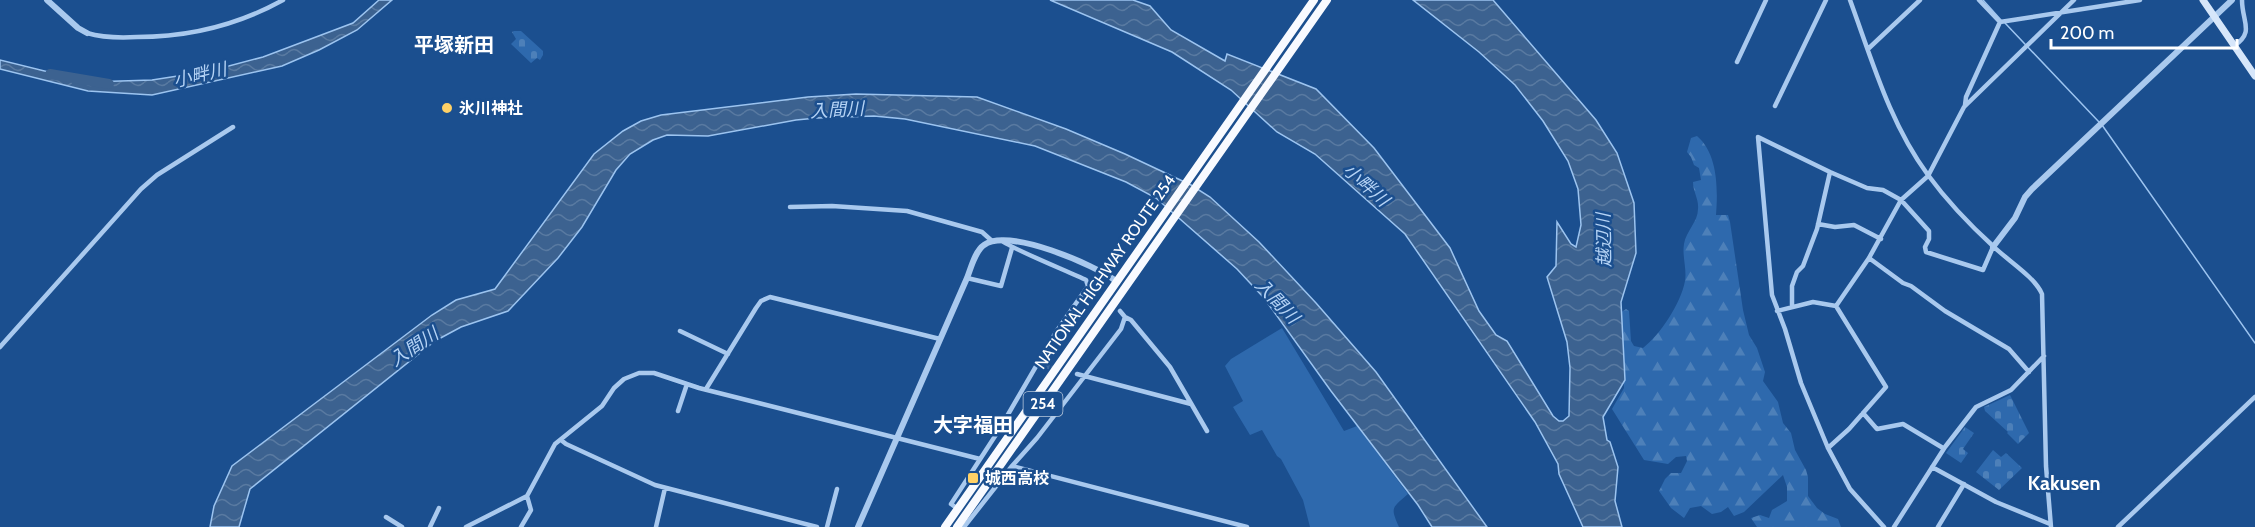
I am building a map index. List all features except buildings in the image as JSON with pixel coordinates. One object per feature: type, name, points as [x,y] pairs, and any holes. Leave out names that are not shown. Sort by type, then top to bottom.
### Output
[{"type":"highway","name":"NATIONAL HIGHWAY ROUTE 254","points":[[945,527],[1314,0]]},
{"type":"highway","name":"NATIONAL HIGHWAY ROUTE 254","points":[[957,527],[1328,0]]},
{"type":"main road","points":[[2203,0],[2255,76]]},
{"type":"street","points":[[46,0],[78,28],[102,38],[157,37],[190,33],[240,21],[283,0]]},
{"type":"street","points":[[1737,62],[1766,0]]},
{"type":"street","points":[[1775,106],[1826,0]]},
{"type":"street","points":[[1850,0],[1896,123],[1928,176],[1993,247],[2040,288],[2042,294],[2046,466],[2051,526],[1996,502],[1932,467]]},
{"type":"street","points":[[1868,49],[1920,0]]},
{"type":"street","points":[[1979,0],[2000,22]]},
{"type":"street","points":[[1836,306],[1881,239],[1901,200],[1928,176],[1965,105],[2074,0]]},
{"type":"street","points":[[2000,22],[2140,0]]},
{"type":"street","points":[[1884,527],[1850,489],[1828,448],[1801,383],[1785,329],[1777,311],[1772,295],[1758,137],[1830,172],[1867,188],[1883,190],[1901,200],[1929,231],[1926,252],[1983,270],[1993,247],[2015,218],[2025,197],[2032,189],[2232,0]]},
{"type":"street","points":[[2234,46],[2245,39],[2247,34],[2242,0]]},
{"type":"street","points":[[1965,105],[1966,97],[2000,22]]},
{"type":"street","points":[[0,347],[141,189],[157,175],[233,127]]},
{"type":"street","points":[[1792,306],[1792,286],[1797,272],[1803,266],[1818,224],[1830,172]]},
{"type":"street","points":[[790,207],[831,206],[907,211],[982,232],[992,241]]},
{"type":"street","points":[[1818,224],[1835,227],[1854,225],[1881,239]]},
{"type":"street","points":[[1001,240],[1005,245],[1086,280],[1088,286],[1095,292]]},
{"type":"street","points":[[858,527],[981,248],[992,241],[1024,243],[1047,249],[1118,278]]},
{"type":"street","points":[[967,278],[1001,286],[1012,248]]},
{"type":"street","points":[[1869,258],[1945,311],[2008,350],[2029,372]]},
{"type":"street","points":[[958,509],[951,504],[1088,286]]},
{"type":"street","points":[[706,388],[761,301],[770,297],[940,339]]},
{"type":"street","points":[[1777,311],[1813,302],[1836,306],[1886,387],[1863,414],[1828,448]]},
{"type":"street","points":[[1120,311],[1131,320],[1162,357],[1207,431]]},
{"type":"street","points":[[964,527],[1085,376],[1121,329],[1125,317]]},
{"type":"street","points":[[680,331],[728,354]]},
{"type":"street","points":[[1894,527],[1943,448],[1976,407],[2011,390],[2044,356]]},
{"type":"street","points":[[1038,363],[1045,366]]},
{"type":"street","points":[[466,527],[527,496],[549,453],[602,406],[614,388],[624,379],[639,373],[654,373],[687,384],[980,459]]},
{"type":"street","points":[[1077,374],[1193,405]]},
{"type":"street","points":[[678,411],[687,384]]},
{"type":"street","points":[[2118,527],[2255,397]]},
{"type":"street","points":[[1863,414],[1877,429],[1903,424],[1943,448]]},
{"type":"street","points":[[561,440],[665,488],[801,525],[817,527]]},
{"type":"street","points":[[1012,466],[1247,527]]},
{"type":"street","points":[[1938,527],[1964,484]]},
{"type":"street","points":[[656,527],[665,488]]},
{"type":"street","points":[[827,527],[837,489]]},
{"type":"street","points":[[521,527],[531,510],[527,496]]},
{"type":"street","points":[[430,527],[439,508]]},
{"type":"street","points":[[386,518],[402,527]]},
{"type":"green space","points":[[521,31],[543,51],[540,60],[537,58],[531,63],[511,44],[516,39],[512,32]]},
{"type":"green space","points":[[1697,136],[1704,143],[1713,162],[1717,194],[1716,215],[1728,215],[1730,222],[1743,310],[1749,335],[1757,348],[1765,372],[1763,381],[1778,402],[1783,423],[1791,433],[1795,450],[1806,470],[1808,496],[1817,508],[1838,519],[1841,527],[1757,527],[1751,518],[1760,515],[1769,518],[1772,510],[1787,501],[1787,487],[1783,475],[1744,512],[1734,516],[1728,507],[1712,514],[1701,506],[1690,508],[1684,518],[1671,508],[1659,491],[1671,473],[1681,473],[1687,461],[1686,456],[1676,457],[1668,464],[1644,460],[1612,409],[1624,388],[1624,360],[1617,315],[1626,309],[1629,311],[1631,341],[1634,346],[1643,348],[1669,318],[1683,290],[1685,281],[1684,244],[1698,209],[1693,182],[1701,180],[1699,168],[1694,165],[1687,152],[1691,138]]},
{"type":"green space","points":[[1282,328],[1344,431],[1357,426],[1408,494],[1394,508],[1399,527],[1310,527],[1303,500],[1281,459],[1262,430],[1250,435],[1233,407],[1243,401],[1225,366],[1231,359]]},
{"type":"green space","points":[[2010,395],[2029,433],[2018,444],[1985,411],[1984,407]]},
{"type":"green space","points":[[1965,427],[1974,433],[1963,449],[1968,453],[1961,463],[1946,453]]},
{"type":"green space","points":[[1993,450],[2001,457],[2006,453],[2022,468],[1999,490],[1976,472]]},
{"type":"water","points":[[379,0],[392,0],[357,30],[282,66],[152,95],[88,91],[0,69],[0,60],[89,82],[152,80],[210,71],[263,57],[353,23]]},
{"type":"water","name":"越辺川","points":[[1050,0],[1133,0],[1150,6],[1171,30],[1225,61],[1227,54],[1316,89],[1374,148],[1450,248],[1479,311],[1496,335],[1507,341],[1553,416],[1563,421],[1569,416],[1570,368],[1567,342],[1547,277],[1556,266],[1557,222],[1571,244],[1576,247],[1581,225],[1578,189],[1568,161],[1543,121],[1515,85],[1479,52],[1413,0],[1493,0],[1596,120],[1617,153],[1634,203],[1636,253],[1621,302],[1625,380],[1603,417],[1607,440],[1610,442],[1618,467],[1615,501],[1622,527],[1583,527],[1559,474],[1558,464],[1535,422],[1405,234],[1315,154],[1277,132],[1231,90],[1172,52]]},
{"type":"water","name":"入間川","points":[[856,94],[977,97],[1066,129],[1125,154],[1191,185],[1210,197],[1259,242],[1376,372],[1487,527],[1432,527],[1264,298],[1237,269],[1156,198],[1126,182],[1035,146],[905,119],[874,116],[796,120],[708,136],[667,135],[653,140],[630,154],[616,170],[582,227],[558,258],[508,311],[461,327],[435,341],[250,489],[239,527],[210,527],[214,506],[232,466],[432,315],[456,300],[495,289],[594,154],[623,131],[641,121],[661,115],[808,97]]},
{"type":"waterway","points":[[1983,0],[2001,20]]},
{"type":"waterway","points":[[2005,23],[2099,122]]},
{"type":"waterway","name":"小畔川","points":[[50,74],[109,84]]},
{"type":"waterway","points":[[2102,125],[2255,343]]},
{"type":"tunnel","points":[[1045,366],[1057,369]]},
{"type":"place","name":"氷川神社","points":[[447,108]]},
{"type":"place","name":"城西高校","points":[[973,478]]},
{"type":"district","name":"平塚新田","points":[[454,45]]},
{"type":"district","name":"大字福田","points":[[973,425]]},
{"type":"district","name":"Kakusen","points":[[2064,483]]}]
